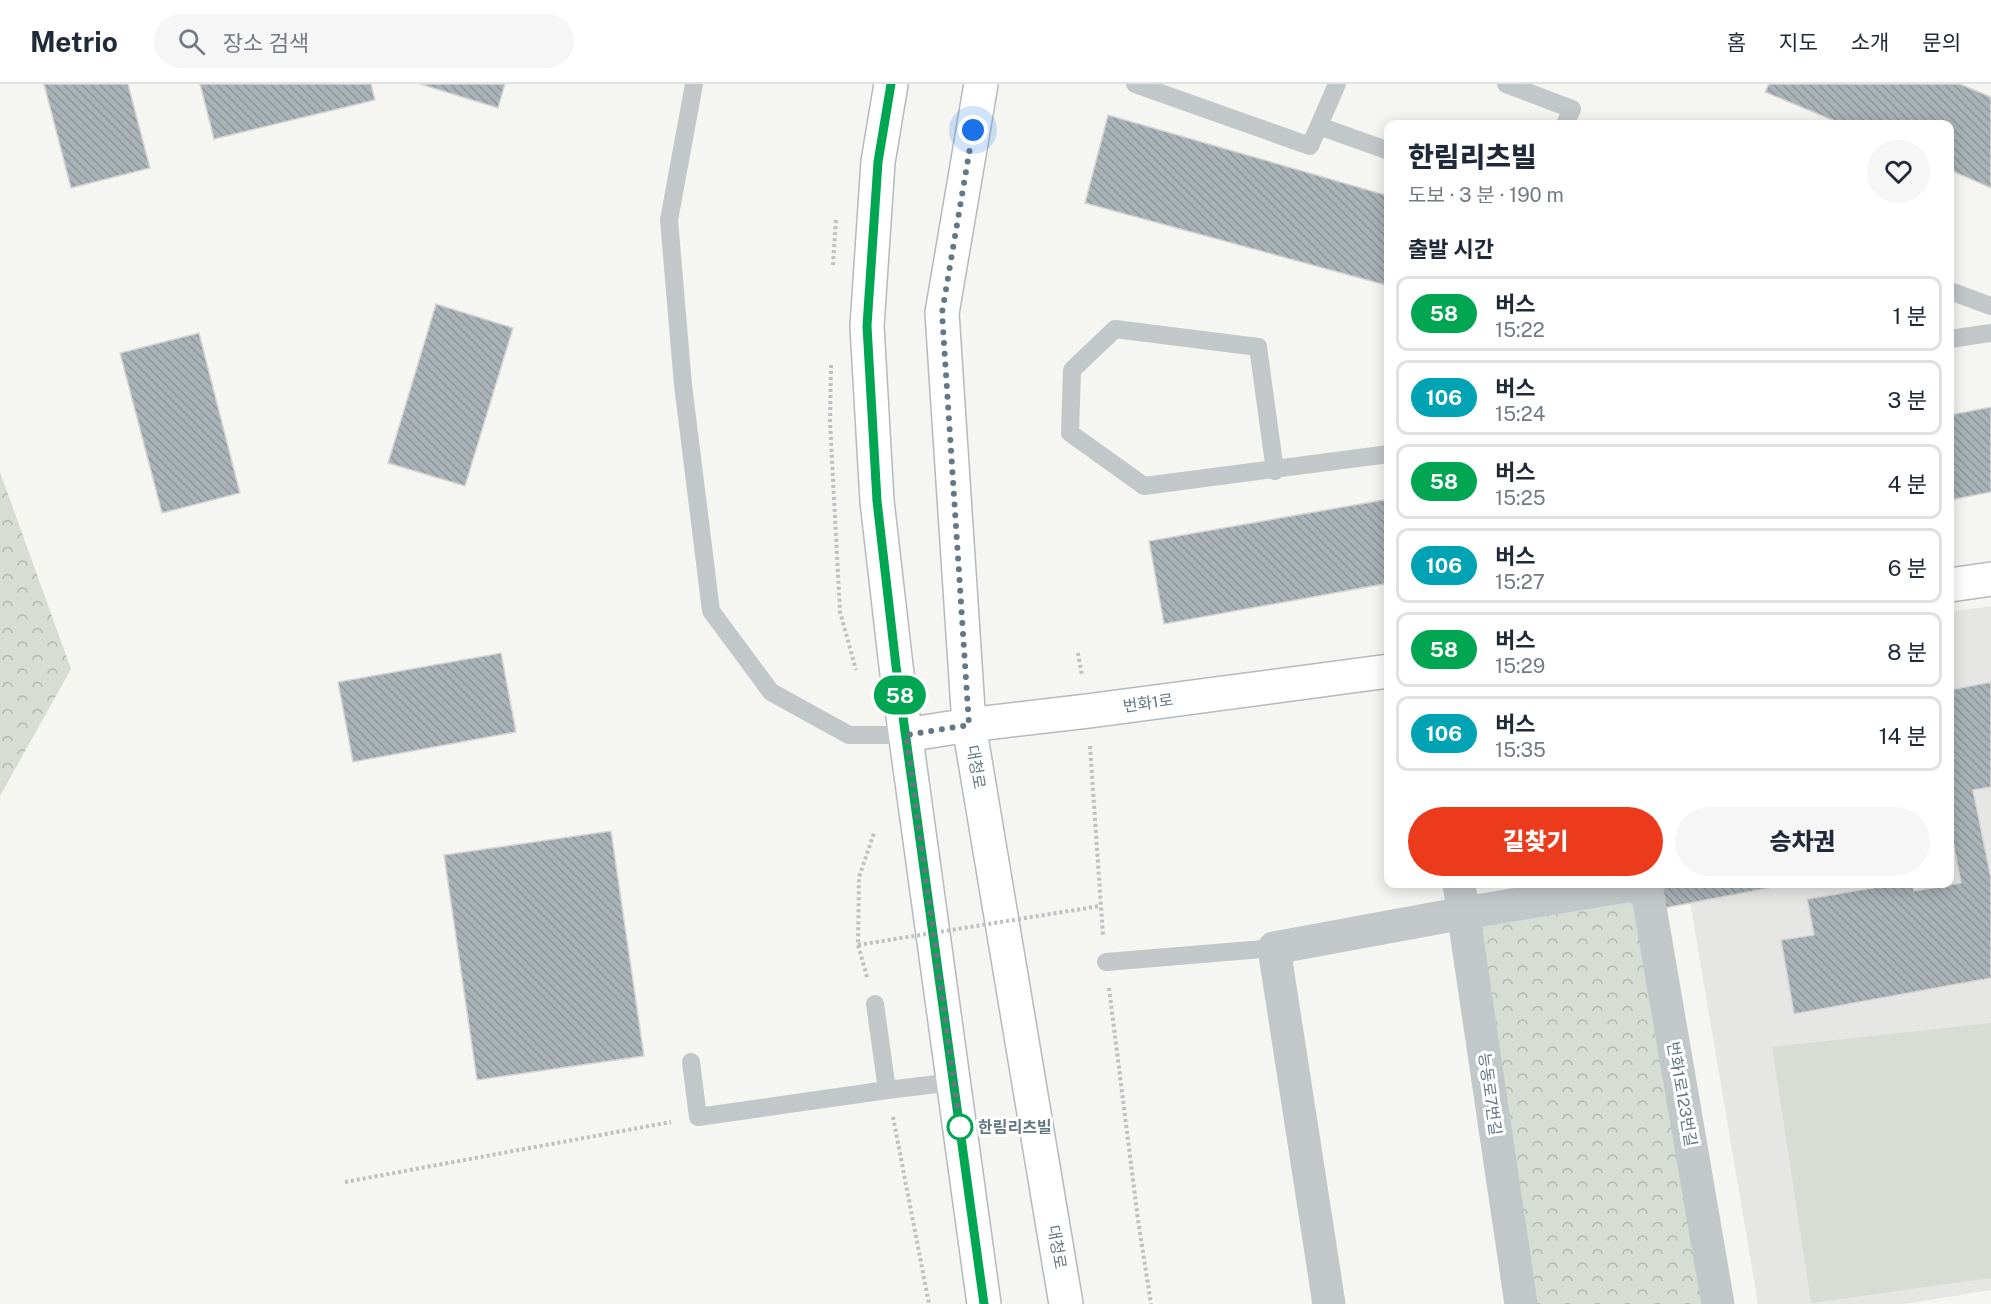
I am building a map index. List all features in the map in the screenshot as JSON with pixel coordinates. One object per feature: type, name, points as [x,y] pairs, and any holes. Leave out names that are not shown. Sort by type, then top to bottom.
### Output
[{"type":"main road","points":[[891,84],[878,162],[867,326],[877,501],[896,666],[984,1304]]},
{"type":"main road","name":"대청로","points":[[981,84],[942,313],[969,725],[1066,1304]]},
{"type":"main road","points":[[1954,584],[1991,579]]},
{"type":"main road","name":"번화1로","points":[[906,735],[1384,672]]},
{"type":"street","points":[[1329,1304],[1274,948],[1462,898],[1588,888]]},
{"type":"street","name":"번화1로123번길","points":[[1647,888],[1718,1304]]},
{"type":"street","name":"능동로7번길","points":[[1462,898],[1521,1304]]},
{"type":"lane","points":[[694,84],[669,220],[683,385],[711,611],[771,692],[849,735],[906,735]]},
{"type":"lane","points":[[1135,84],[1310,146],[1337,84]]},
{"type":"lane","points":[[1506,84],[1572,109],[1567,120]]},
{"type":"lane","points":[[1319,126],[1384,150]]},
{"type":"lane","points":[[1954,292],[1991,306]]},
{"type":"lane","points":[[1275,471],[1258,347],[1115,329],[1072,370],[1070,433],[1144,486],[1275,471],[1384,455]]},
{"type":"lane","points":[[1954,338],[1991,333]]},
{"type":"lane","points":[[1106,962],[1274,948]]},
{"type":"lane","points":[[875,1004],[887,1090]]},
{"type":"lane","points":[[691,1062],[698,1118],[954,1082]]},
{"type":"path","points":[[1088,711],[1100,906],[1138,1220],[1151,1304]]},
{"type":"path","points":[[874,833],[859,877],[858,945],[875,1004]]},
{"type":"path","points":[[858,945],[1100,906]]},
{"type":"path","points":[[887,1090],[929,1304]]},
{"type":"path","points":[[345,1182],[698,1118]]},
{"type":"shaded area","points":[[1991,606],[1991,1290],[1905,1304],[1758,1304],[1688,888],[1954,888],[1954,611]]},
{"type":"green space","points":[[0,472],[71,669],[0,796]]},
{"type":"green space","points":[[1614,888],[1639,888],[1718,1304],[1521,1304],[1464,913]]},
{"type":"green space","points":[[1991,1023],[1991,1278],[1811,1303],[1772,1047]]},
{"type":"building","points":[[44,84],[128,84],[150,168],[71,188]]},
{"type":"building","points":[[200,84],[371,84],[375,100],[214,139]]},
{"type":"building","points":[[420,84],[505,84],[498,108]]},
{"type":"building","points":[[1769,84],[1960,84],[1991,97],[1991,188],[1954,172],[1954,120],[1832,120],[1765,92]]},
{"type":"building","points":[[1108,115],[1384,195],[1384,285],[1085,203]]},
{"type":"building","points":[[436,304],[513,328],[465,486],[388,463]]},
{"type":"building","points":[[199,333],[240,493],[162,513],[120,353]]},
{"type":"building","points":[[1991,407],[1991,492],[1954,499],[1954,414]]},
{"type":"building","points":[[1384,500],[1384,584],[1164,624],[1149,541]]},
{"type":"building","points":[[501,653],[516,732],[353,762],[338,682]]},
{"type":"building","points":[[1991,682],[1991,787],[1973,790],[1991,878],[1991,978],[1794,1014],[1781,940],[1814,935],[1807,899],[1872,888],[1913,888],[1914,891],[1954,888],[1954,884],[1961,883],[1954,847],[1954,689]]},
{"type":"building","points":[[611,831],[644,1056],[477,1080],[444,855]]},
{"type":"building","points":[[1634,888],[1769,888],[1638,913]]},
{"type":"bus line","name":"58","points":[[891,84],[878,162],[867,326],[877,501],[896,666],[984,1304]]},
{"type":"place","name":"한림리츠빌","points":[[960,1127]]},
{"type":"route","points":[[960,1127],[906,735],[969,725],[942,313],[973,130]]}]
